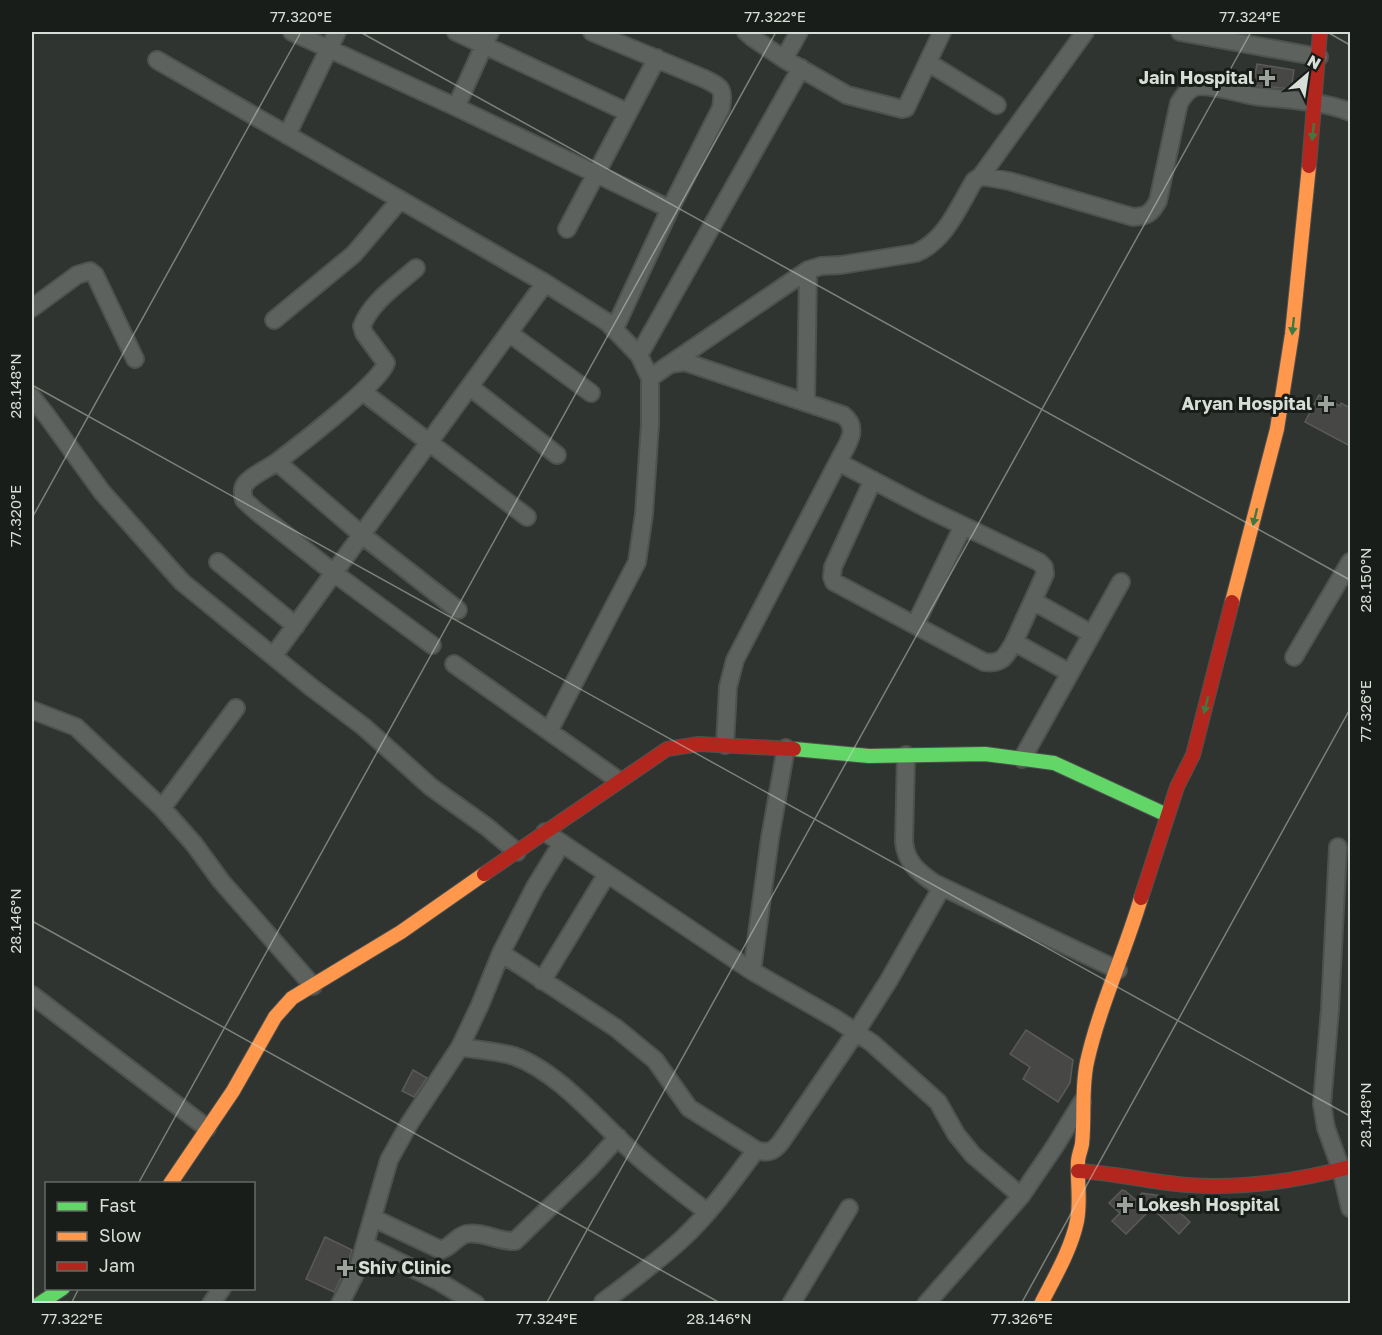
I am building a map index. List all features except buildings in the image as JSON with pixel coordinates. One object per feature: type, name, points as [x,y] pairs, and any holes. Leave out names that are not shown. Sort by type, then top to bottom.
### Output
[{"type":"street","points":[[292,32],[670,209]]},
{"type":"street","points":[[287,135],[337,32]]},
{"type":"street","points":[[456,32],[487,38],[627,112]]},
{"type":"street","points":[[592,32],[705,79],[720,87],[723,94],[721,108],[670,209],[614,330]]},
{"type":"street","points":[[746,32],[784,59],[847,95],[902,110],[906,108],[942,32]]},
{"type":"street","points":[[784,59],[799,32]]},
{"type":"street","points":[[650,378],[808,270],[821,266],[916,253],[927,248],[944,231],[974,181],[981,176],[1085,32]]},
{"type":"street","points":[[1180,32],[1312,56]]},
{"type":"street","points":[[1306,32],[1312,56]]},
{"type":"street","points":[[1055,1304],[1077,1253],[1086,1223],[1082,1101],[1087,1063],[1167,815],[1177,787],[1193,755],[1277,429],[1292,334],[1312,56],[1320,32]]},
{"type":"street","points":[[456,107],[487,38]]},
{"type":"street","points":[[567,229],[657,58]]},
{"type":"street","points":[[157,60],[545,283],[607,322],[639,355],[650,378],[650,424],[644,514],[636,562],[549,731]]},
{"type":"street","points":[[928,63],[997,105]]},
{"type":"street","points":[[639,355],[801,69]]},
{"type":"street","points":[[981,176],[1009,181],[1133,217],[1145,216],[1152,213],[1158,201],[1179,103],[1184,95],[1196,87],[1253,96],[1309,101],[1350,112]]},
{"type":"street","points":[[1289,228],[1309,101]]},
{"type":"street","points":[[274,320],[354,254],[400,200]]},
{"type":"street","points":[[416,268],[376,304],[362,326],[364,333],[386,363],[384,370],[363,392],[277,462],[246,483],[242,490],[244,500],[334,573],[432,645]]},
{"type":"street","points":[[806,403],[808,270]]},
{"type":"street","points":[[32,308],[77,275],[90,272],[95,275],[135,359]]},
{"type":"street","points":[[274,655],[545,283]]},
{"type":"street","points":[[509,333],[591,393]]},
{"type":"street","points":[[670,364],[685,362],[843,415],[851,423],[852,434],[735,660],[728,687],[725,745]]},
{"type":"street","points":[[470,387],[557,455]]},
{"type":"street","points":[[363,392],[527,517]]},
{"type":"street","points":[[32,397],[102,492],[182,582],[364,727],[431,787],[487,827],[516,852]]},
{"type":"street","points":[[277,462],[362,535],[458,610]]},
{"type":"street","points":[[838,462],[1039,562],[1044,567],[1045,574],[1004,659],[993,663],[984,662],[838,585],[832,577],[833,567],[873,480]]},
{"type":"street","points":[[1214,619],[1248,486]]},
{"type":"street","points":[[915,625],[963,526]]},
{"type":"street","points":[[218,562],[296,626]]},
{"type":"street","points":[[1294,657],[1350,562]]},
{"type":"street","points":[[1022,759],[1121,582]]},
{"type":"street","points":[[1033,601],[1092,634]]},
{"type":"street","points":[[1014,642],[1070,673]]},
{"type":"street","points":[[454,664],[618,780]]},
{"type":"street","points":[[162,808],[236,708]]},
{"type":"street","points":[[32,710],[76,727],[162,808],[194,844],[221,882],[313,986]]},
{"type":"street","points":[[171,1182],[233,1091],[275,1017],[292,998],[401,932],[618,780],[667,749],[699,744],[786,748],[869,756],[985,754],[1054,763],[1167,815]]},
{"type":"street","points":[[752,971],[770,838],[786,748]]},
{"type":"street","points":[[1177,787],[1178,753]]},
{"type":"street","points":[[906,755],[904,842],[905,853],[911,864],[920,873],[942,887],[1118,970]]},
{"type":"street","points":[[545,832],[752,971],[856,1032],[889,1056],[938,1102],[956,1134],[968,1149],[1021,1196]]},
{"type":"street","points":[[340,1304],[358,1268],[389,1160],[409,1124],[460,1047],[501,953],[535,887],[562,843]]},
{"type":"street","points":[[1338,848],[1330,1009],[1322,1104],[1326,1128],[1346,1168],[1350,1208]]},
{"type":"street","points":[[542,981],[607,874]]},
{"type":"street","points":[[501,953],[616,1028],[655,1060],[689,1108],[756,1150],[764,1152],[775,1149],[856,1032],[889,980],[942,887]]},
{"type":"street","points":[[32,995],[207,1128]]},
{"type":"street","points":[[460,1047],[514,1056],[560,1084],[590,1109],[656,1173],[707,1212]]},
{"type":"street","points":[[926,1304],[1021,1196],[1082,1101]]},
{"type":"street","points":[[372,1218],[441,1250],[466,1234],[515,1241],[590,1168],[618,1137]]},
{"type":"street","points":[[603,1302],[684,1237],[756,1150]]},
{"type":"street","points":[[1084,1172],[1186,1185],[1228,1187],[1327,1173],[1346,1168]]},
{"type":"street","points":[[1041,1304],[1064,1257],[1077,1222],[1084,1172]]},
{"type":"street","points":[[791,1304],[849,1208]]},
{"type":"street","points":[[365,1245],[438,1281],[476,1304]]},
{"type":"street","points":[[39,1304],[60,1290]]},
{"type":"street","points":[[211,1304],[221,1290]]},
{"type":"traffic: fast","points":[[794,749],[869,756],[985,754],[1054,763],[1167,815]]},
{"type":"traffic: fast","points":[[39,1304],[60,1290]]},
{"type":"traffic: slow","points":[[1232,602],[1277,429],[1292,334],[1309,166]]},
{"type":"traffic: slow","points":[[171,1182],[233,1091],[275,1017],[292,998],[401,932],[484,874]]},
{"type":"traffic: slow","points":[[1041,1304],[1057,1274],[1077,1221],[1078,1160],[1082,1144],[1087,1062],[1098,1021],[1141,898]]},
{"type":"traffic: jam","points":[[1309,166],[1320,32]]},
{"type":"traffic: jam","points":[[1141,898],[1177,787],[1193,755],[1232,602]]},
{"type":"traffic: jam","points":[[484,874],[667,749],[699,744],[794,749]]},
{"type":"traffic: jam","points":[[1078,1171],[1187,1185],[1228,1186],[1290,1180],[1350,1167]]},
{"type":"place","name":"Jain Hospital","points":[[1267,78]]},
{"type":"place","name":"Aryan Hospital","points":[[1326,404]]},
{"type":"place","name":"Lokesh Hospital","points":[[1125,1205]]},
{"type":"place","name":"Shiv Clinic","points":[[345,1268]]}]
